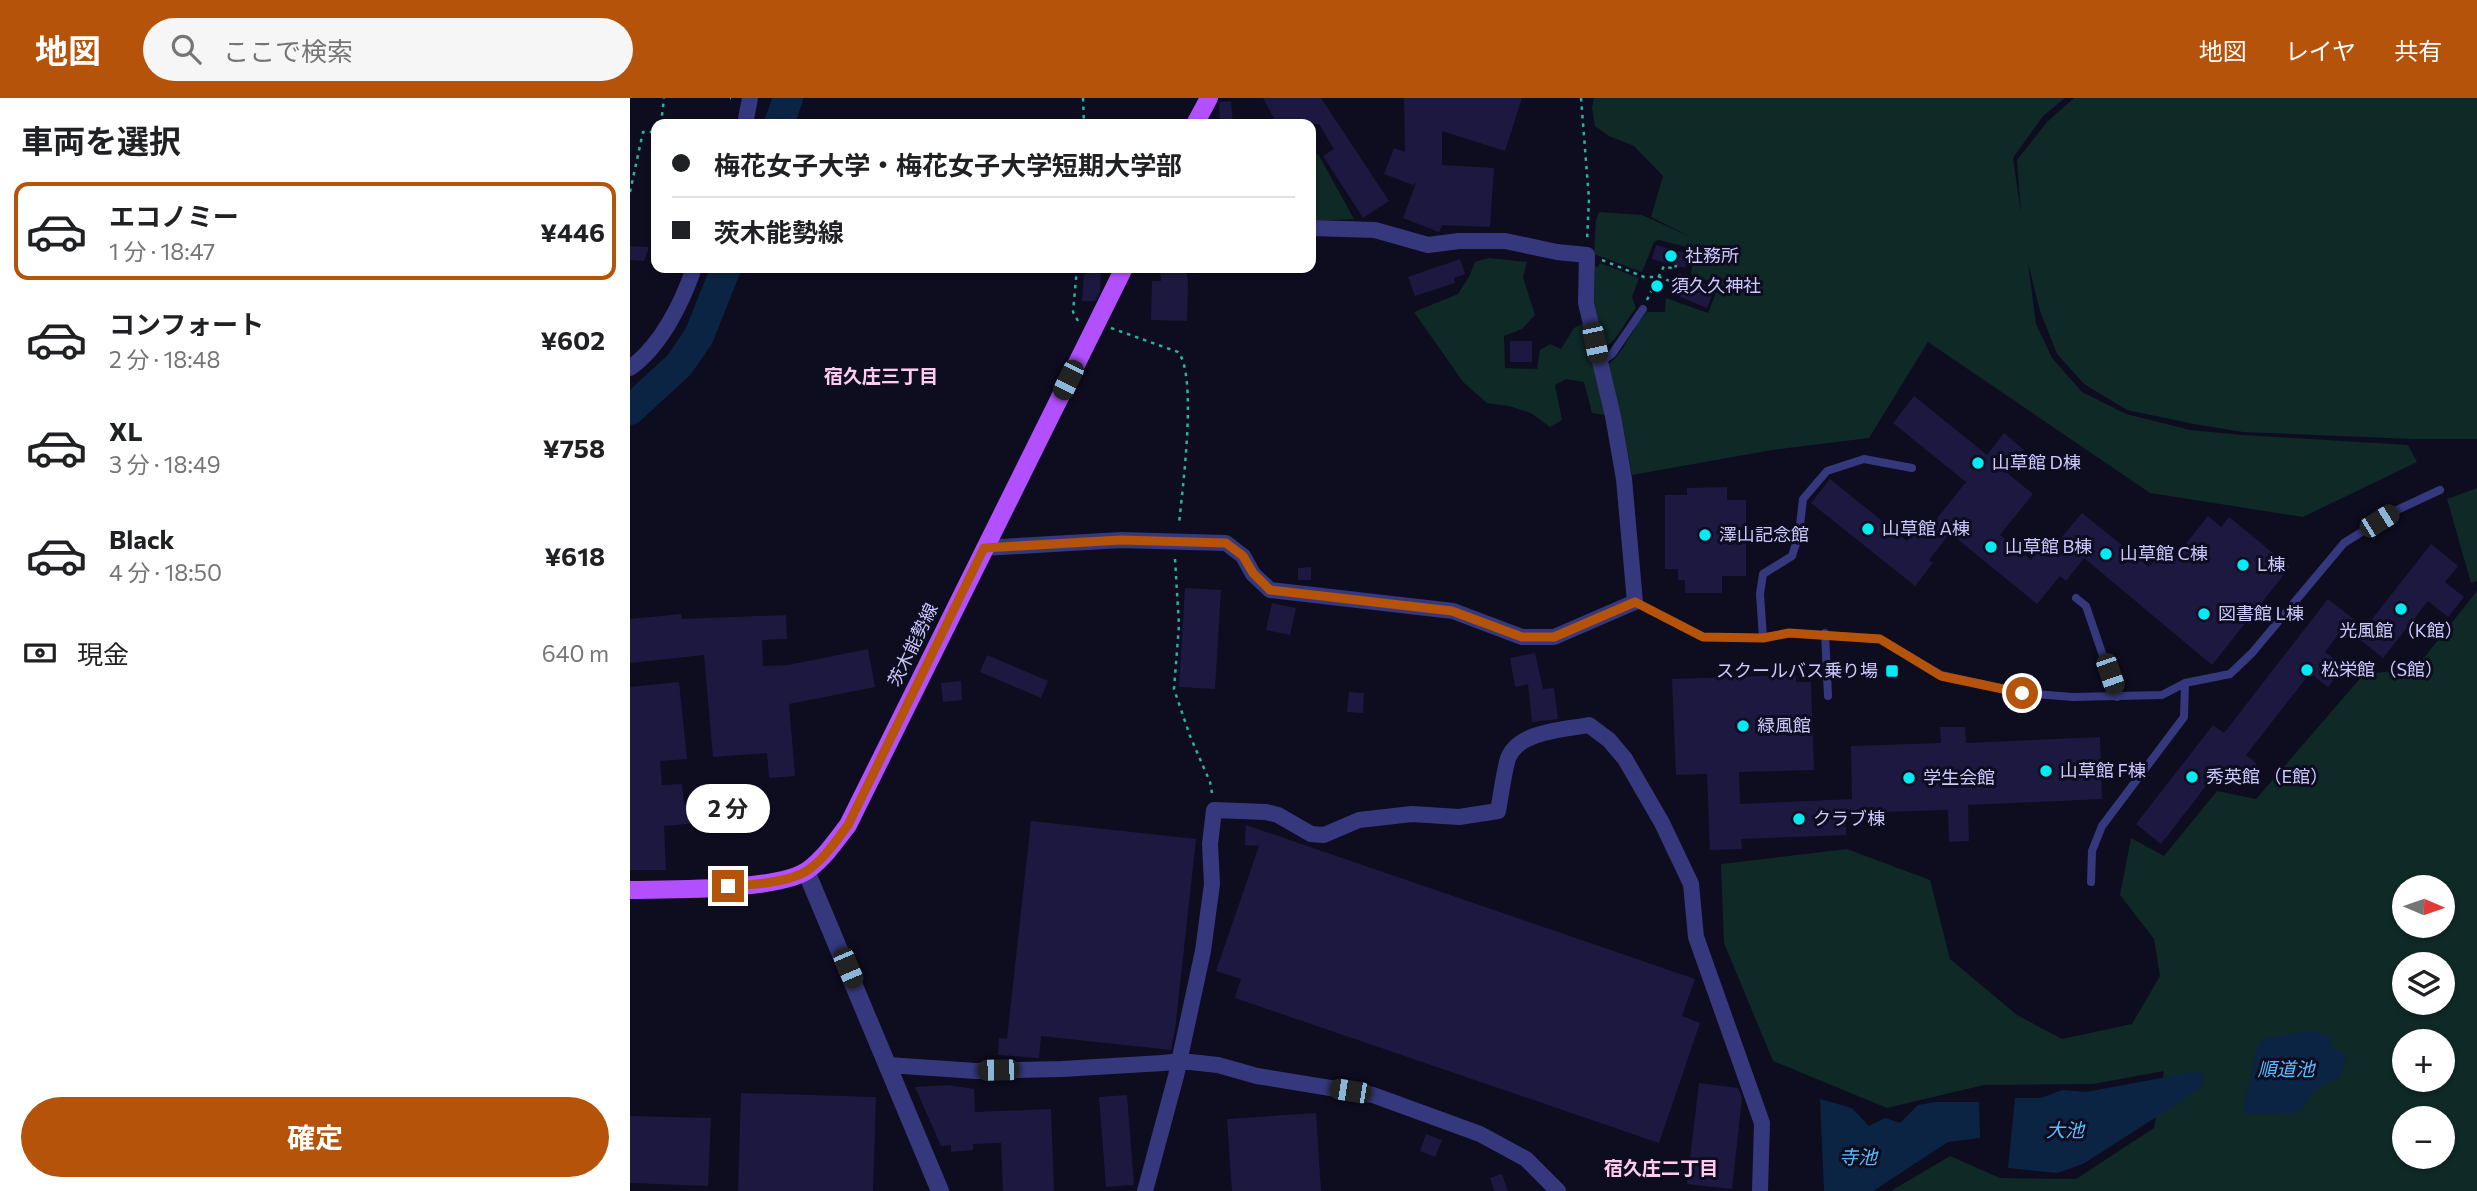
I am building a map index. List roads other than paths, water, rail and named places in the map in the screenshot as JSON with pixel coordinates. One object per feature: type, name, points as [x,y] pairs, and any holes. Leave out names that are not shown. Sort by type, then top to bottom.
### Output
[{"type":"main road","points":[[1198,119],[1209,98]]},
{"type":"main road","name":"茨木能勢線","points":[[630,890],[752,885],[806,871],[829,850],[848,825],[1121,273]]},
{"type":"street","points":[[746,119],[750,98]]},
{"type":"street","points":[[984,548],[1121,540],[1226,543],[1243,556],[1253,573],[1270,590],[1452,611],[1522,637],[1554,637],[1635,602],[1624,479],[1613,416],[1587,303],[1589,256],[1505,241],[1428,245],[1375,230],[1316,228]]},
{"type":"street","points":[[630,368],[642,360],[663,331],[692,273]]},
{"type":"street","points":[[1145,1191],[1172,1090],[1203,951],[1212,884],[1210,844],[1214,810],[1266,812],[1311,834],[1324,835],[1359,820],[1412,814],[1459,817],[1497,811],[1507,758],[1519,744],[1532,735],[1589,725],[1609,740],[1625,759],[1662,823],[1691,884],[1696,937],[1762,1123],[1760,1191]]},
{"type":"street","points":[[806,871],[940,1191]]},
{"type":"street","points":[[888,1065],[976,1071],[1062,1069],[1181,1061],[1218,1065],[1257,1076],[1373,1095],[1480,1134],[1526,1159],[1558,1191]]},
{"type":"lane","points":[[1599,363],[1612,354],[1643,309]]},
{"type":"lane","points":[[1763,638],[1760,594],[1763,574],[1791,555],[1799,534],[1803,499],[1827,471],[1864,459],[1912,468]]},
{"type":"lane","points":[[1635,602],[1703,637],[1763,638],[1789,633],[1880,639],[1941,676],[2022,693],[2073,698],[2162,695],[2185,683],[2230,674],[2252,653],[2344,543],[2397,510],[2440,490]]},
{"type":"lane","points":[[2076,598],[2087,606],[2118,697]]},
{"type":"lane","points":[[1825,634],[1828,696]]},
{"type":"lane","points":[[2091,882],[2092,851],[2102,825],[2184,717],[2185,683]]},
{"type":"water","name":"順道池","points":[[2313,1030],[2329,1037],[2332,1047],[2346,1055],[2340,1077],[2314,1090],[2299,1113],[2242,1114],[2257,1048],[2264,1039]]},
{"type":"water","name":"大池","points":[[2193,1072],[2205,1074],[2200,1089],[2083,1164],[2057,1173],[2008,1168],[2015,1098],[2040,1098],[2063,1090],[2086,1092]]},
{"type":"water","name":"寺池","points":[[1820,1099],[1852,1108],[1869,1126],[1885,1118],[1900,1123],[1918,1105],[1935,1102],[1979,1102],[1980,1138],[1948,1142],[1873,1191],[1824,1191]]},
{"type":"waterway","points":[[781,119],[788,98]]},
{"type":"waterway","points":[[630,410],[679,365],[699,336],[724,273]]},
{"type":"place","name":"社務所","points":[[1671,256]]},
{"type":"place","name":"須久久神社","points":[[1657,286]]},
{"type":"place","name":"山草館 D棟","points":[[1978,463]]},
{"type":"place","name":"山草館 A棟","points":[[1868,529]]},
{"type":"place","name":"澤山記念館","points":[[1705,535]]},
{"type":"place","name":"山草館 B棟","points":[[1991,547]]},
{"type":"place","name":"山草館 C棟","points":[[2106,554]]},
{"type":"place","name":"L棟","points":[[2243,565]]},
{"type":"place","name":"光風館 （K館）","points":[[2401,609]]},
{"type":"place","name":"図書館 L棟","points":[[2204,614]]},
{"type":"place","name":"松栄館 （S館）","points":[[2307,670]]},
{"type":"place","name":"スクールバス乗り場","points":[[1892,671]]},
{"type":"place","name":"緑風館","points":[[1743,726]]},
{"type":"place","name":"山草館 F棟","points":[[2046,771]]},
{"type":"place","name":"秀英館 （E館）","points":[[2192,777]]},
{"type":"place","name":"学生会館","points":[[1909,778]]},
{"type":"place","name":"クラブ棟","points":[[1799,819]]},
{"type":"district","name":"宿久庄三丁目","points":[[881,376]]},
{"type":"district","name":"宿久庄二丁目","points":[[1661,1168]]}]
